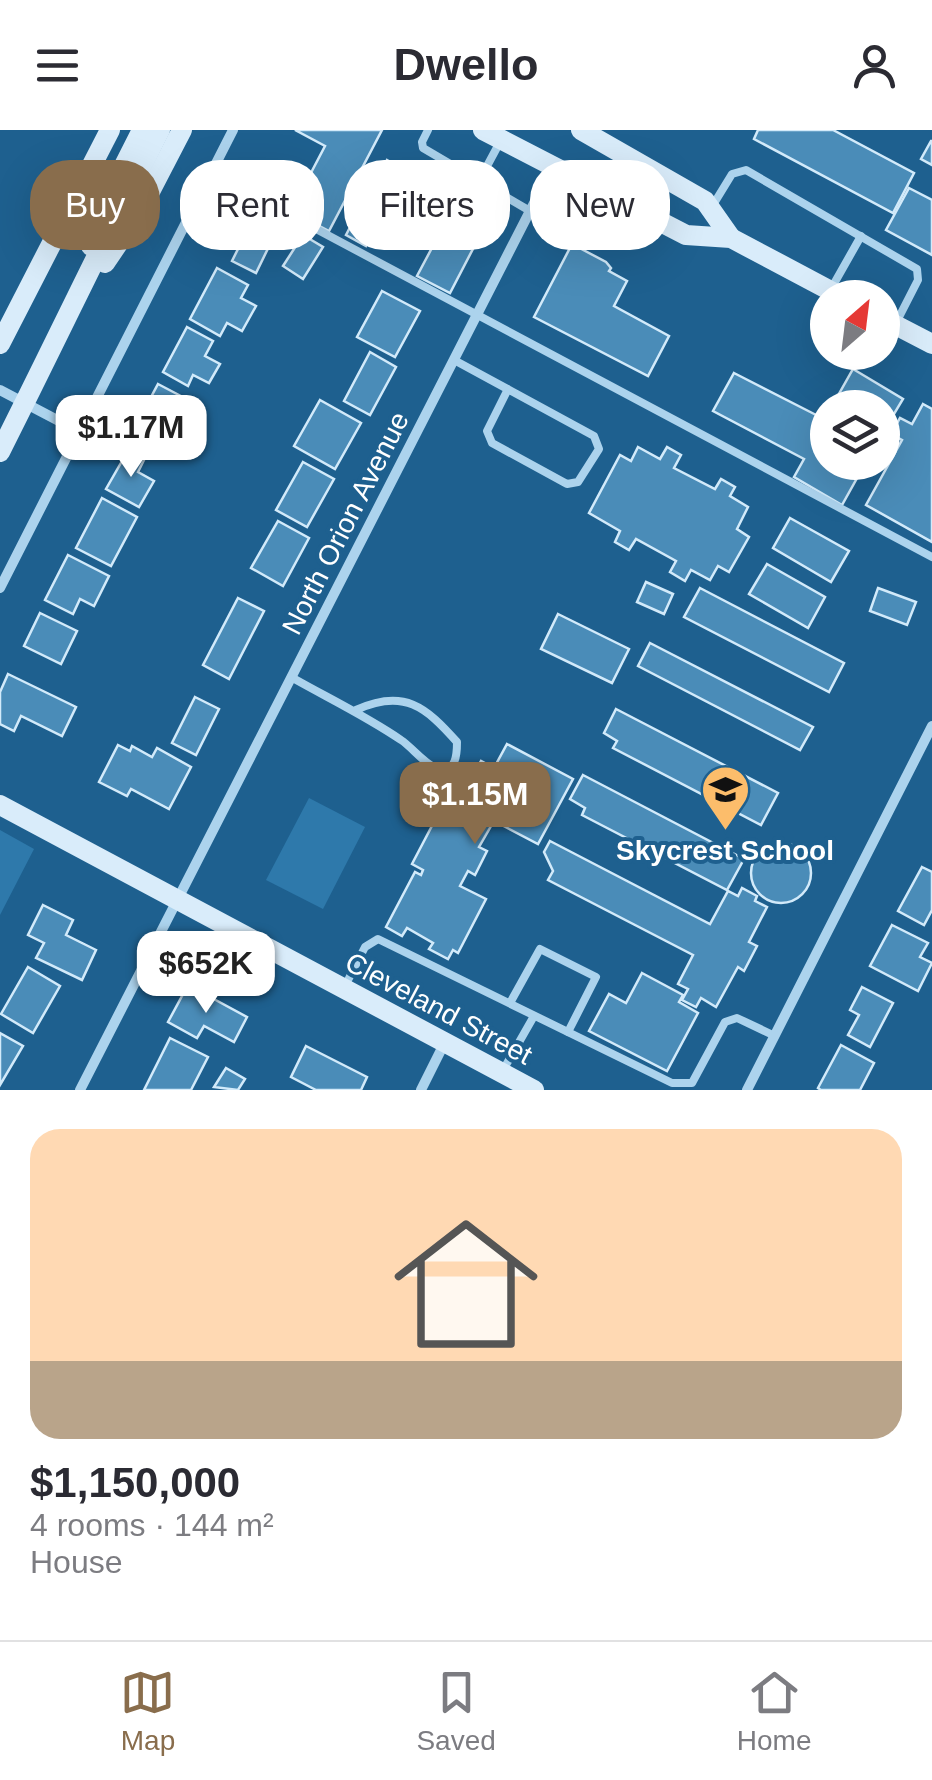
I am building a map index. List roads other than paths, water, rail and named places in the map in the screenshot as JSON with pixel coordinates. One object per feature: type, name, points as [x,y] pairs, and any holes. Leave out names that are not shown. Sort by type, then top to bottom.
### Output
[{"type":"main road","points":[[0,344],[110,130]]},
{"type":"main road","points":[[73,310],[100,213],[142,130]]},
{"type":"main road","points":[[0,452],[160,130]]},
{"type":"main road","points":[[73,310],[140,211],[182,130]]},
{"type":"main road","points":[[582,130],[705,201],[732,238],[811,280]]},
{"type":"main road","points":[[492,135],[537,160]]},
{"type":"main road","points":[[670,228],[686,236],[732,238]]},
{"type":"main road","points":[[900,327],[932,344]]},
{"type":"main road","name":"Cleveland Street","points":[[0,805],[534,1090]]},
{"type":"street","points":[[218,160],[233,130]]},
{"type":"street","name":"North Orion Avenue","points":[[80,1090],[530,211]]},
{"type":"street","points":[[0,588],[180,235]]},
{"type":"street","points":[[0,390],[80,432]]},
{"type":"street","points":[[748,1089],[932,726]]},
{"type":"street","points":[[420,1090],[446,1042]]},
{"type":"lane","points":[[428,130],[422,142],[424,148],[444,160]]},
{"type":"lane","points":[[485,160],[492,135]]},
{"type":"lane","points":[[710,209],[732,174],[746,170],[917,268],[918,280],[900,305]]},
{"type":"lane","points":[[510,199],[530,211]]},
{"type":"lane","points":[[324,234],[932,557]]},
{"type":"lane","points":[[843,280],[861,236]]},
{"type":"lane","points":[[454,360],[508,389],[594,436],[598,449],[578,482],[567,484],[492,443],[486,431],[508,389]]},
{"type":"lane","points":[[291,677],[356,710],[418,751],[431,766],[440,770],[450,767],[457,758],[457,742],[434,715],[416,702],[369,704],[356,710]]},
{"type":"lane","points":[[344,988],[365,947],[378,939],[672,1083],[692,1083],[725,1022],[737,1018],[775,1036]]},
{"type":"lane","points":[[510,1004],[540,949],[596,977],[568,1032]]},
{"type":"lane","points":[[502,1072],[534,1016]]},
{"type":"place","name":"Skycrest School","points":[[725,832]]}]
